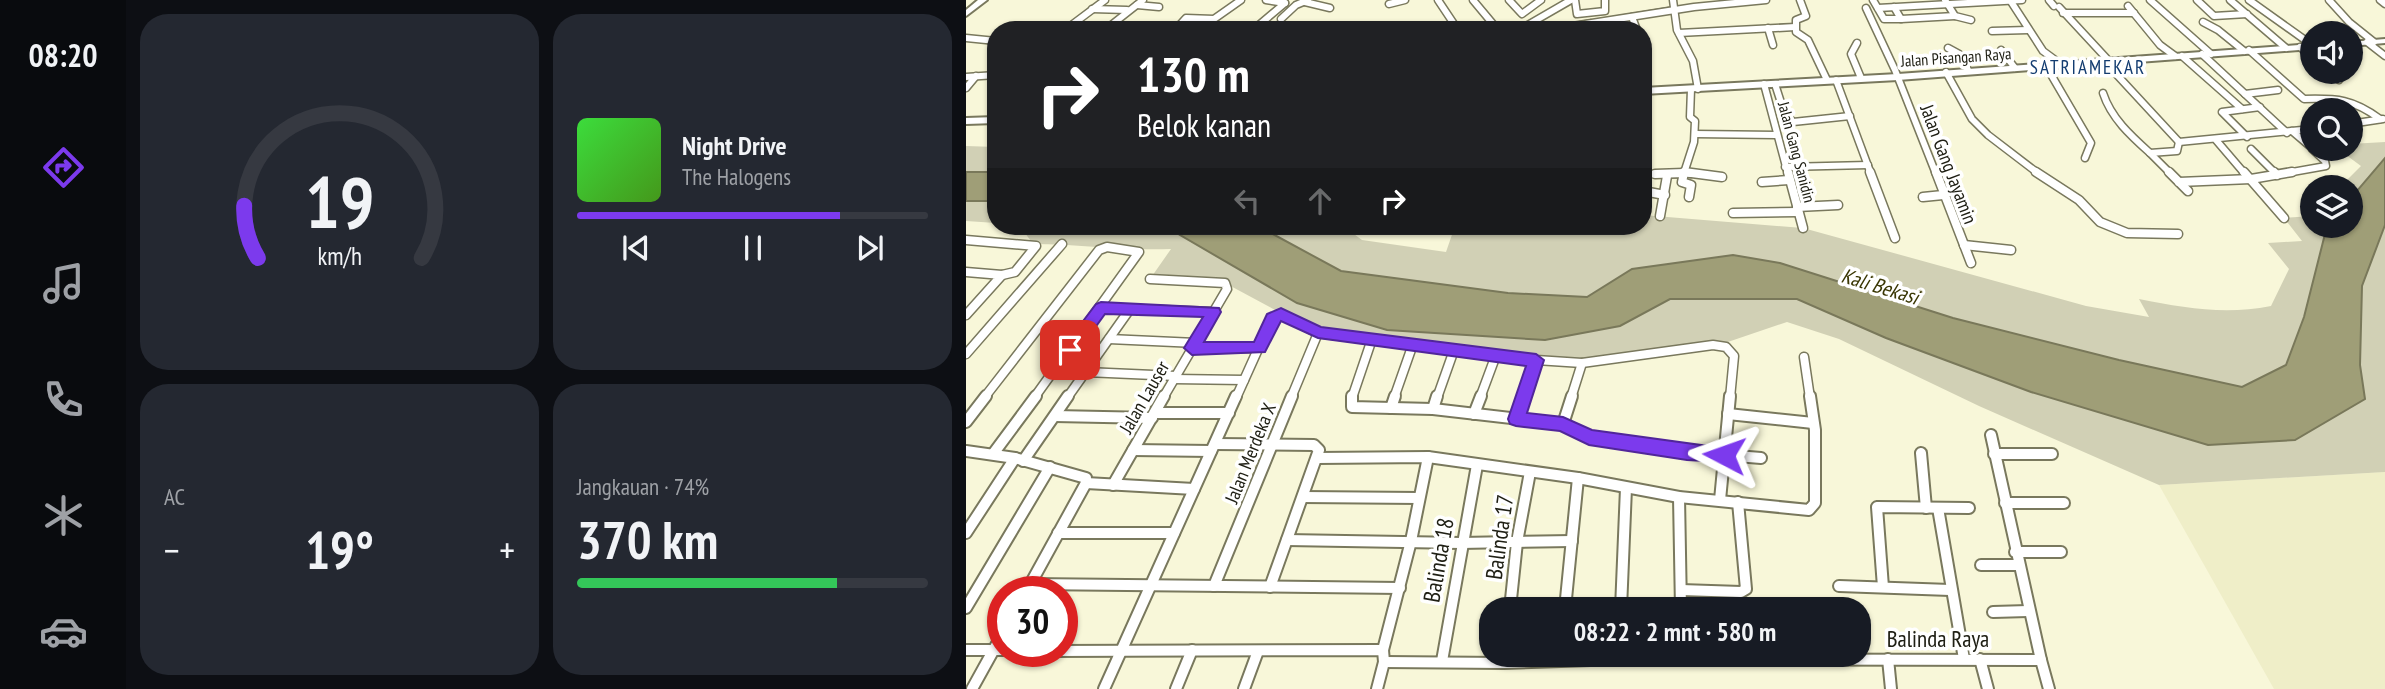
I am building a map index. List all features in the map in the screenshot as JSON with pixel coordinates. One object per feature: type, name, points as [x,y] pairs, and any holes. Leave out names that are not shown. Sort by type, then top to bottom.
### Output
[{"type":"street","points":[[966,14],[983,0]]},
{"type":"street","points":[[1077,21],[1105,0]]},
{"type":"street","points":[[1115,21],[1143,0]]},
{"type":"street","points":[[1183,21],[1186,18],[1217,18],[1241,0]]},
{"type":"street","points":[[1263,21],[1285,2],[1266,0]]},
{"type":"street","points":[[1389,4],[1405,0]]},
{"type":"street","points":[[1438,0],[1452,21]]},
{"type":"street","points":[[1473,0],[1490,21]]},
{"type":"street","points":[[1509,0],[1522,14],[1541,0]]},
{"type":"street","points":[[1538,21],[1573,0],[1577,14],[1605,12],[1605,0]]},
{"type":"street","points":[[1673,0],[1679,33],[1696,69],[1689,111],[1690,117],[1695,121],[1695,134],[1682,182],[1691,185],[1689,197]]},
{"type":"street","points":[[1800,0],[1806,16],[1796,20],[1795,27],[1800,36],[1808,40],[1850,116],[1895,238]]},
{"type":"street","points":[[1873,0],[1885,20],[1955,16],[1971,20]]},
{"type":"street","points":[[2010,0],[2043,51],[2062,65]]},
{"type":"street","points":[[1878,8],[1946,1],[2021,0]]},
{"type":"street","points":[[2049,0],[2179,142]]},
{"type":"street","points":[[2150,0],[2245,94],[2300,140]]},
{"type":"street","points":[[2197,0],[2214,16],[2247,14]]},
{"type":"street","points":[[2230,0],[2286,48]]},
{"type":"street","points":[[2249,0],[2300,35]]},
{"type":"street","points":[[2329,0],[2385,56]]},
{"type":"street","points":[[2380,0],[2385,4]]},
{"type":"street","points":[[1281,19],[1296,5],[1306,1],[1330,8]]},
{"type":"street","points":[[1606,21],[1674,10],[1705,10],[1767,1]]},
{"type":"street","points":[[1946,1],[1955,16]]},
{"type":"street","points":[[1137,5],[1159,7]]},
{"type":"street","points":[[2128,6],[2160,45],[2178,56],[2242,109]]},
{"type":"street","points":[[1894,7],[1901,19]]},
{"type":"street","points":[[1866,8],[1898,77]]},
{"type":"street","points":[[1092,9],[1127,10]]},
{"type":"street","points":[[2059,9],[2134,13]]},
{"type":"street","points":[[1632,17],[1634,21]]},
{"type":"street","points":[[2203,22],[2247,51],[2303,98],[2333,98],[2360,103],[2383,119]]},
{"type":"street","points":[[1679,33],[1795,27]]},
{"type":"street","points":[[1768,28],[1773,45]]},
{"type":"street","points":[[1992,31],[2028,30]]},
{"type":"street","points":[[966,38],[987,40]]},
{"type":"street","points":[[2363,43],[2385,41]]},
{"type":"street","points":[[1857,43],[1851,54],[1861,78]]},
{"type":"street","name":"Jalan Pisangan Raya","points":[[1652,91],[1898,77],[2300,47]]},
{"type":"street","points":[[1948,48],[1959,54],[1968,70]]},
{"type":"street","points":[[2001,50],[2015,68]]},
{"type":"street","points":[[2046,66],[2091,143],[2085,158]]},
{"type":"street","points":[[1945,72],[1972,119],[1988,135],[2052,184],[2079,200],[2099,222],[2127,233],[2178,234]]},
{"type":"street","points":[[966,77],[987,75]]},
{"type":"street","points":[[966,88],[976,76]]},
{"type":"street","name":"Jalan Gang Jayamin","points":[[1898,77],[1971,263]]},
{"type":"street","points":[[1775,83],[1784,112],[1793,122],[1850,116]]},
{"type":"street","name":"Jalan Gang Sanidin","points":[[1764,84],[1803,228]]},
{"type":"street","points":[[2245,94],[2278,90]]},
{"type":"street","points":[[2103,93],[2108,108],[2130,135],[2188,191]]},
{"type":"street","points":[[2247,137],[2222,113],[2260,107]]},
{"type":"street","points":[[2363,122],[2383,119]]},
{"type":"street","points":[[966,121],[987,120]]},
{"type":"street","points":[[2179,142],[2300,131]]},
{"type":"street","points":[[1695,134],[1776,135]]},
{"type":"street","points":[[2216,140],[2284,218]]},
{"type":"street","points":[[2150,153],[2176,151],[2179,142]]},
{"type":"street","points":[[2251,149],[2277,175]]},
{"type":"street","points":[[2179,182],[2277,175],[2326,166],[2325,161]]},
{"type":"street","points":[[1785,167],[1868,165]]},
{"type":"street","points":[[1654,174],[1667,176],[1684,173],[1721,177]]},
{"type":"street","points":[[1660,216],[1667,176]]},
{"type":"street","points":[[1762,182],[1789,180]]},
{"type":"street","points":[[1652,193],[1665,195]]},
{"type":"street","points":[[1923,197],[1943,195]]},
{"type":"street","points":[[1733,213],[1838,205]]},
{"type":"street","points":[[966,240],[1036,246],[1015,272],[1002,275],[966,272]]},
{"type":"street","points":[[966,354],[1062,244]]},
{"type":"street","points":[[1964,245],[2011,250]]},
{"type":"street","points":[[966,422],[1099,250],[1107,247],[1139,252],[993,454]]},
{"type":"street","points":[[966,315],[970,306],[1002,275]]},
{"type":"street","name":"Jalan Lauser","points":[[1113,485],[1227,289],[1225,283],[1150,279]]},
{"type":"street","points":[[1101,308],[1214,312]]},
{"type":"street","points":[[966,533],[1019,459],[1055,416],[1130,309]]},
{"type":"street","points":[[1104,689],[1272,318],[1281,314],[1318,332],[1536,360],[1582,363],[1713,345],[1726,347],[1734,356],[1720,500]]},
{"type":"street","name":"Jalan Merdeka X","points":[[1214,586],[1318,332]]},
{"type":"street","points":[[1372,338],[1350,405],[1433,409],[1563,424],[1589,437],[1687,452],[1761,458]]},
{"type":"street","points":[[1109,339],[1259,348]]},
{"type":"street","points":[[1391,408],[1413,344]]},
{"type":"street","points":[[1433,409],[1454,350]]},
{"type":"street","points":[[1474,414],[1496,355]]},
{"type":"street","points":[[1317,458],[1427,457],[1577,478],[1679,498],[1812,509],[1815,503],[1813,423],[1804,357]]},
{"type":"street","points":[[1516,419],[1536,360]]},
{"type":"street","points":[[1563,424],[1582,363]]},
{"type":"street","points":[[1086,372],[1244,380]]},
{"type":"street","points":[[1055,416],[1229,413]]},
{"type":"street","points":[[1728,414],[1813,423]]},
{"type":"street","points":[[1991,435],[2028,611],[2049,689]]},
{"type":"street","points":[[1133,450],[1272,445],[1314,446],[1319,450],[1270,587]]},
{"type":"street","points":[[966,463],[970,451],[1019,459],[1084,476],[1086,483],[1035,576]]},
{"type":"street","points":[[1921,453],[1932,508],[1952,578],[1951,590],[1964,659]]},
{"type":"street","points":[[1994,454],[2052,454]]},
{"type":"street","points":[[1377,689],[1427,457]]},
{"type":"street","name":"Balinda 18","points":[[1442,661],[1477,465]]},
{"type":"street","points":[[968,601],[1050,467]]},
{"type":"street","name":"Balinda 17","points":[[1511,597],[1517,542],[1530,472]]},
{"type":"street","points":[[1566,597],[1577,478]]},
{"type":"street","points":[[1086,483],[1194,489]]},
{"type":"street","points":[[1621,597],[1626,488]]},
{"type":"street","points":[[1303,497],[1419,498]]},
{"type":"street","points":[[1679,498],[1681,597]]},
{"type":"street","points":[[1681,590],[1741,592],[1746,589],[1738,502]]},
{"type":"street","points":[[2005,503],[2064,503]]},
{"type":"street","points":[[1883,587],[1877,507],[1969,508]]},
{"type":"street","points":[[1058,533],[1174,533]]},
{"type":"street","points":[[1287,540],[1461,543],[1572,541]]},
{"type":"street","points":[[2015,552],[2061,552]]},
{"type":"street","points":[[1982,565],[2018,565]]},
{"type":"street","points":[[1839,586],[1951,590]]},
{"type":"street","points":[[1078,587],[1400,588]]},
{"type":"street","points":[[1993,612],[2028,611]]},
{"type":"street","points":[[966,650],[987,650]]},
{"type":"street","points":[[1176,689],[1192,650]]},
{"type":"street","name":"Balinda Raya","points":[[1078,651],[1192,650],[1384,656],[1442,661],[1479,660]]},
{"type":"street","points":[[1244,689],[1258,652]]},
{"type":"street","name":"Balinda Raya","points":[[1871,659],[2041,660]]},
{"type":"street","points":[[1888,659],[1891,689]]},
{"type":"street","points":[[1980,659],[1988,689]]},
{"type":"street","points":[[972,689],[987,666]]},
{"type":"shaded area","points":[[2385,142],[2385,158],[2363,184],[2363,175],[2352,175],[2361,166],[2354,161],[2363,161],[2363,143]]},
{"type":"shaded area","points":[[966,146],[987,147],[987,172],[966,172]]},
{"type":"shaded area","points":[[2385,158],[2385,225],[2362,286],[2360,365],[2365,399],[2295,440],[2208,445],[2031,392],[1886,338],[1797,299],[1670,299],[1620,326],[1545,340],[1387,330],[1297,303],[1180,235],[1275,235],[1341,271],[1508,293],[1587,297],[1632,269],[1733,255],[1780,263],[1953,318],[2119,360],[2242,387],[2286,365],[2304,317],[2324,238],[2363,238],[2363,184]]},
{"type":"shaded area","points":[[966,172],[987,172],[987,201],[966,201]]},
{"type":"shaded area","points":[[966,201],[987,201],[987,222],[966,221]]},
{"type":"shaded area","points":[[1652,216],[1803,228],[2086,306],[2149,317],[2139,299],[2188,308],[2221,310],[2271,306],[2289,269],[2268,243],[2302,241],[2284,218],[2300,217],[2300,238],[2324,238],[2304,317],[2286,365],[2242,387],[2097,355],[1952,318],[1780,263],[1733,255],[1632,269],[1587,297],[1508,293],[1341,271],[1275,235],[1355,235],[1362,240],[1446,252],[1452,235],[1652,235]]},
{"type":"shaded area","points":[[2385,225],[2385,472],[2159,485],[1979,406],[1839,339],[1787,322],[1719,345],[1582,363],[1318,333],[1225,283],[1150,279],[1171,249],[1033,244],[1026,235],[1180,235],[1297,303],[1387,330],[1545,340],[1620,326],[1670,299],[1797,299],[1886,338],[2031,392],[2364,399],[2360,365],[2362,286]]},
{"type":"shaded area","points":[[2385,472],[2385,689],[2274,689],[2159,485]]},
{"type":"waterway","points":[[1613,17],[1674,7]]},
{"type":"waterway","points":[[1585,21],[1591,20]]},
{"type":"district","name":"SATRIAMEKAR","points":[[2088,67]]},
{"type":"route","points":[[1070,350],[1101,308],[1214,312],[1192,348],[1259,348],[1272,318],[1281,314],[1318,332],[1536,360],[1516,419],[1563,424],[1589,437],[1724,455]]},
{"type":"water label","name":"Kali Bekasi","points":[[1880,286]]}]
